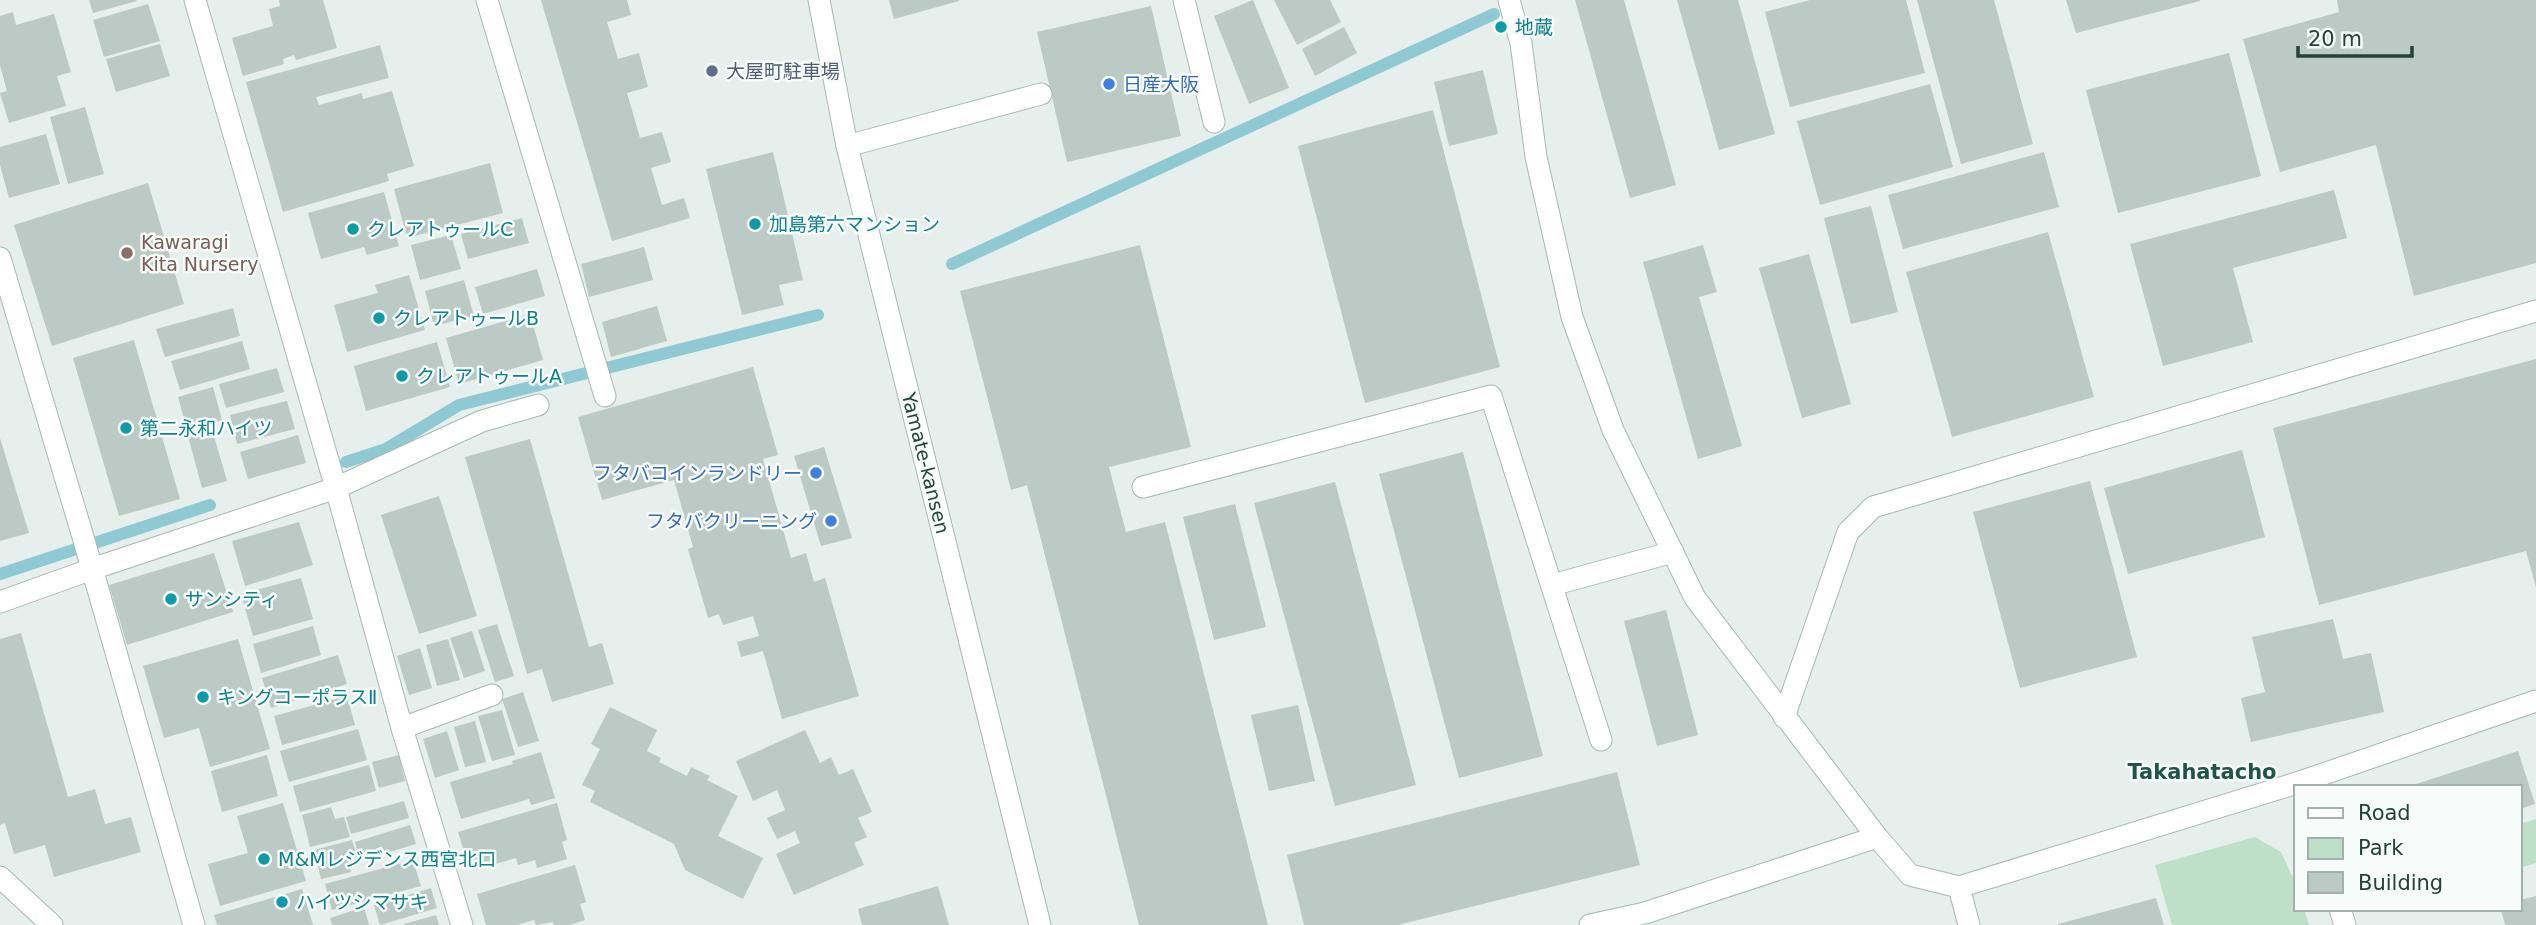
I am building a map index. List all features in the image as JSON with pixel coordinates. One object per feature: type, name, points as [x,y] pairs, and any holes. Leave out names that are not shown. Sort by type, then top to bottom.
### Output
[{"type":"street","points":[[195,0],[336,488],[402,728],[462,925]]},
{"type":"street","points":[[487,0],[605,396]]},
{"type":"street","name":"Yamate-kansen","points":[[819,0],[848,146],[1041,925]]},
{"type":"street","points":[[1184,0],[1214,122]]},
{"type":"street","points":[[1509,0],[1521,43],[1536,157],[1572,317],[1613,430],[1695,598],[1877,837],[1910,875],[1959,887],[2294,786]]},
{"type":"street","points":[[848,146],[1041,94]]},
{"type":"street","points":[[0,258],[194,925]]},
{"type":"street","points":[[1784,717],[1848,532],[1873,507],[2536,311]]},
{"type":"street","points":[[1143,487],[1491,396],[1601,740]]},
{"type":"street","points":[[0,602],[88,554],[336,488],[482,421],[538,405]]},
{"type":"street","points":[[1552,585],[1673,552]]},
{"type":"street","points":[[402,728],[492,695]]},
{"type":"street","points":[[2301,784],[2536,701]]},
{"type":"street","points":[[1590,925],[1645,913],[1877,837]]},
{"type":"street","points":[[0,877],[52,925]]},
{"type":"street","points":[[1959,887],[1969,925]]},
{"type":"green space","points":[[2536,819],[2536,863],[2522,867],[2522,823]]},
{"type":"green space","points":[[2255,837],[2281,852],[2294,880],[2294,911],[2305,911],[2309,925],[2172,925],[2155,865]]},
{"type":"building","points":[[89,0],[136,0],[137,1],[93,13]]},
{"type":"building","points":[[279,0],[323,0],[337,48],[296,60],[294,55],[283,59],[284,64],[243,76],[232,38],[273,26],[269,9],[280,6]]},
{"type":"building","points":[[541,0],[627,0],[631,15],[607,22],[618,59],[639,53],[648,87],[627,93],[640,138],[662,132],[671,162],[651,168],[662,205],[684,198],[690,218],[612,241]]},
{"type":"building","points":[[889,0],[959,0],[959,1],[894,19]]},
{"type":"building","points":[[1253,0],[1289,88],[1249,104],[1214,16]]},
{"type":"building","points":[[1274,0],[1330,0],[1341,22],[1297,45]]},
{"type":"building","points":[[1575,0],[1624,0],[1676,185],[1630,198]]},
{"type":"building","points":[[1677,0],[1738,0],[1775,134],[1719,150]]},
{"type":"building","points":[[1810,0],[1906,0],[1925,73],[1790,107],[1765,12]]},
{"type":"building","points":[[1917,0],[1994,0],[2033,144],[1961,164]]},
{"type":"building","points":[[2066,0],[2200,0],[2200,1],[2076,33]]},
{"type":"building","points":[[2337,0],[2536,0],[2536,263],[2414,296],[2376,145],[2280,172],[2243,39],[2339,12]]},
{"type":"building","points":[[148,4],[160,41],[104,57],[93,20]]},
{"type":"building","name":"日産大阪","points":[[1151,6],[1181,136],[1067,162],[1037,32]]},
{"type":"building","points":[[13,12],[16,25],[54,14],[71,72],[57,76],[66,106],[9,123],[0,93],[7,91],[0,65],[0,16]]},
{"type":"building","points":[[1344,27],[1357,53],[1315,76],[1302,49]]},
{"type":"building","points":[[160,44],[170,76],[116,92],[106,59]]},
{"type":"building","points":[[380,45],[389,78],[316,97],[319,105],[362,93],[363,99],[392,91],[414,166],[387,174],[389,181],[283,212],[246,82]]},
{"type":"building","points":[[2229,53],[2261,176],[2118,213],[2086,90]]},
{"type":"building","points":[[1483,70],[1498,134],[1449,146],[1434,82]]},
{"type":"building","points":[[1930,84],[1953,167],[1820,205],[1797,121]]},
{"type":"building","points":[[85,107],[104,174],[68,184],[50,117]]},
{"type":"building","points":[[1433,110],[1500,367],[1365,403],[1298,146]]},
{"type":"building","points":[[46,134],[60,184],[9,198],[0,165],[0,147]]},
{"type":"building","name":"加島第六マンション","points":[[773,152],[803,280],[779,285],[784,305],[742,315],[706,169]]},
{"type":"building","points":[[2044,152],[2059,207],[1903,249],[1888,195]]},
{"type":"building","points":[[490,163],[503,213],[407,238],[394,189]]},
{"type":"building","points":[[148,183],[184,304],[52,346],[14,225]]},
{"type":"building","points":[[2334,190],[2347,238],[2233,268],[2253,342],[2163,366],[2130,244]]},
{"type":"building","name":"クレアトゥールC","points":[[384,192],[399,246],[367,255],[364,247],[321,259],[308,213]]},
{"type":"building","points":[[1871,206],[1898,312],[1851,324],[1824,218]]},
{"type":"building","points":[[522,218],[529,243],[468,259],[461,234]]},
{"type":"building","points":[[2048,232],[2094,397],[1952,437],[1906,272]]},
{"type":"building","points":[[451,235],[461,269],[420,280],[411,245]]},
{"type":"building","points":[[1140,245],[1191,447],[1109,467],[1126,532],[1165,522],[1268,925],[1139,925],[1027,485],[1011,490],[960,291]]},
{"type":"building","points":[[1703,245],[1717,292],[1699,297],[1742,446],[1698,459],[1643,262]]},
{"type":"building","points":[[644,247],[653,280],[589,297],[581,264]]},
{"type":"building","points":[[1809,254],[1851,404],[1802,418],[1759,268]]},
{"type":"building","points":[[537,269],[545,296],[483,314],[475,287]]},
{"type":"building","name":"クレアトゥールB","points":[[409,275],[425,330],[347,352],[334,305],[378,293],[375,285]]},
{"type":"building","points":[[464,280],[474,316],[434,326],[425,291]]},
{"type":"building","points":[[657,306],[667,341],[611,357],[602,322]]},
{"type":"building","points":[[233,308],[240,336],[165,357],[156,329]]},
{"type":"building","points":[[530,314],[543,360],[459,384],[446,338]]},
{"type":"building","name":"第二永和ハイツ","points":[[134,340],[180,499],[119,516],[73,358]]},
{"type":"building","points":[[242,341],[250,369],[180,390],[171,361]]},
{"type":"building","name":"クレアトゥールA","points":[[437,342],[450,387],[366,411],[354,366]]},
{"type":"building","points":[[2536,359],[2536,587],[2526,551],[2319,605],[2273,428]]},
{"type":"building","points":[[753,367],[778,455],[763,459],[791,558],[806,553],[814,582],[825,578],[859,696],[782,719],[763,651],[741,657],[737,642],[759,636],[753,616],[723,625],[719,614],[708,618],[688,549],[693,547],[674,480],[602,500],[578,417]]},
{"type":"building","points":[[277,368],[284,392],[226,408],[219,384]]},
{"type":"building","points":[[213,387],[222,420],[187,430],[178,397]]},
{"type":"building","points":[[287,401],[295,429],[237,444],[230,415]]},
{"type":"building","points":[[212,429],[227,481],[202,488],[188,436]]},
{"type":"building","points":[[298,435],[306,463],[248,479],[240,452]]},
{"type":"building","points":[[0,438],[29,533],[0,541]]},
{"type":"building","points":[[530,439],[589,647],[602,643],[614,684],[552,702],[542,669],[527,674],[465,457]]},
{"type":"building","points":[[824,447],[852,538],[821,546],[794,456]]},
{"type":"building","points":[[2242,450],[2265,537],[2128,574],[2104,488]]},
{"type":"building","points":[[1463,452],[1543,756],[1459,778],[1379,474]]},
{"type":"building","points":[[2090,481],[2137,657],[2020,688],[1973,512]]},
{"type":"building","points":[[1335,482],[1416,785],[1335,806],[1254,503]]},
{"type":"building","points":[[439,496],[477,616],[419,634],[381,515]]},
{"type":"building","points":[[1235,504],[1266,627],[1214,640],[1183,517]]},
{"type":"building","points":[[299,522],[313,565],[245,586],[232,541]]},
{"type":"building","name":"サンシティ","points":[[214,553],[233,612],[127,645],[109,585]]},
{"type":"building","points":[[301,578],[313,619],[253,636],[241,594]]},
{"type":"building","points":[[1666,610],[1698,735],[1657,746],[1624,621]]},
{"type":"building","points":[[2333,619],[2343,659],[2371,653],[2384,712],[2251,742],[2241,698],[2265,692],[2252,637]]},
{"type":"building","points":[[497,624],[514,676],[495,682],[478,630]]},
{"type":"building","points":[[313,626],[321,655],[261,673],[253,644]]},
{"type":"building","points":[[472,631],[485,671],[464,678],[450,638]]},
{"type":"building","points":[[21,633],[68,797],[95,789],[105,824],[131,817],[141,852],[54,877],[45,845],[14,854],[5,823],[0,825],[0,639]]},
{"type":"building","name":"キングコーポラスⅡ","points":[[238,639],[270,749],[210,767],[199,728],[164,738],[143,666]]},
{"type":"building","points":[[448,639],[460,680],[437,686],[426,645]]},
{"type":"building","points":[[420,648],[432,688],[409,695],[397,656]]},
{"type":"building","points":[[338,655],[347,684],[271,708],[262,678]]},
{"type":"building","points":[[523,692],[539,741],[518,747],[502,699]]},
{"type":"building","points":[[347,696],[355,725],[282,745],[274,716]]},
{"type":"building","points":[[1298,705],[1315,781],[1269,791],[1251,715]]},
{"type":"building","points":[[610,707],[657,730],[647,751],[661,758],[659,762],[687,776],[691,767],[710,776],[707,780],[738,796],[718,836],[763,858],[743,899],[685,870],[674,844],[590,802],[595,791],[582,785],[600,749],[591,744]]},
{"type":"building","points":[[502,710],[515,755],[492,761],[478,716]]},
{"type":"building","points":[[475,721],[486,762],[465,767],[454,727]]},
{"type":"building","points":[[358,729],[367,760],[289,782],[280,751]]},
{"type":"building","points":[[805,730],[820,763],[831,757],[839,775],[853,769],[872,812],[858,818],[867,837],[854,843],[864,865],[794,895],[776,854],[800,843],[795,831],[777,839],[767,818],[785,810],[777,790],[753,801],[736,761]]},
{"type":"building","points":[[447,731],[459,770],[435,778],[423,739]]},
{"type":"building","points":[[2518,751],[2535,804],[2522,808],[2522,785],[2413,785]]},
{"type":"building","points":[[541,752],[555,798],[531,805],[529,799],[461,819],[450,782],[513,764],[512,761]]},
{"type":"building","points":[[267,755],[278,796],[222,812],[211,771]]},
{"type":"building","points":[[399,755],[405,781],[379,788],[372,762]]},
{"type":"building","points":[[369,765],[376,791],[300,812],[293,786]]},
{"type":"building","points":[[1617,772],[1640,865],[1398,925],[1304,925],[1287,855]]},
{"type":"building","points":[[404,801],[409,818],[351,834],[346,817]]},
{"type":"building","name":"M&Mレジデンス西宮北口","points":[[283,803],[306,881],[220,906],[208,864],[248,853],[237,816]]},
{"type":"building","points":[[557,803],[567,840],[562,842],[567,859],[537,868],[535,860],[518,865],[516,858],[475,870],[474,867],[469,868],[458,832]]},
{"type":"building","points":[[331,807],[335,819],[344,817],[350,837],[310,847],[302,815]]},
{"type":"building","points":[[410,825],[416,844],[360,861],[355,842]]},
{"type":"building","points":[[352,840],[357,857],[348,860],[351,872],[321,879],[314,850]]},
{"type":"building","points":[[413,860],[421,886],[332,910],[325,884]]},
{"type":"building","points":[[575,865],[586,902],[580,904],[585,920],[570,925],[554,925],[553,922],[536,925],[534,920],[517,925],[486,925],[477,894]]},
{"type":"building","points":[[938,886],[949,925],[862,925],[858,909]]},
{"type":"building","points":[[431,888],[437,908],[380,925],[374,905]]},
{"type":"building","name":"ハイツシマサキ","points":[[302,889],[313,925],[217,925],[214,915]]},
{"type":"building","points":[[2536,896],[2536,925],[2505,925],[2502,911],[2522,911],[2522,900]]},
{"type":"building","points":[[2156,898],[2164,925],[2058,925],[2058,924]]},
{"type":"building","points":[[364,907],[369,925],[332,925],[330,918]]},
{"type":"building","points":[[436,915],[439,925],[404,925],[404,924]]},
{"type":"waterway","points":[[952,264],[1494,14]]},
{"type":"waterway","points":[[346,462],[386,449],[459,405],[818,315]]},
{"type":"waterway","points":[[0,574],[210,505]]},
{"type":"place","name":"地蔵","points":[[1501,27]]},
{"type":"place","name":"大屋町駐車場","points":[[712,71]]},
{"type":"place","name":"日産大阪","points":[[1109,84]]},
{"type":"place","name":"加島第六マンション","points":[[755,224]]},
{"type":"place","name":"クレアトゥールC","points":[[353,229]]},
{"type":"place","name":"Kawaragi Kita Nursery","points":[[127,253]]},
{"type":"place","name":"クレアトゥールB","points":[[379,318]]},
{"type":"place","name":"クレアトゥールA","points":[[402,376]]},
{"type":"place","name":"第二永和ハイツ","points":[[126,428]]},
{"type":"place","name":"フタバコインランドリー","points":[[816,473]]},
{"type":"place","name":"フタバクリーニング","points":[[831,521]]},
{"type":"place","name":"サンシティ","points":[[171,599]]},
{"type":"place","name":"キングコーポラスⅡ","points":[[203,697]]},
{"type":"place","name":"M&Mレジデンス西宮北口","points":[[264,859]]},
{"type":"place","name":"ハイツシマサキ","points":[[282,902]]},
{"type":"district","name":"Takahatacho","points":[[2202,772]]}]
